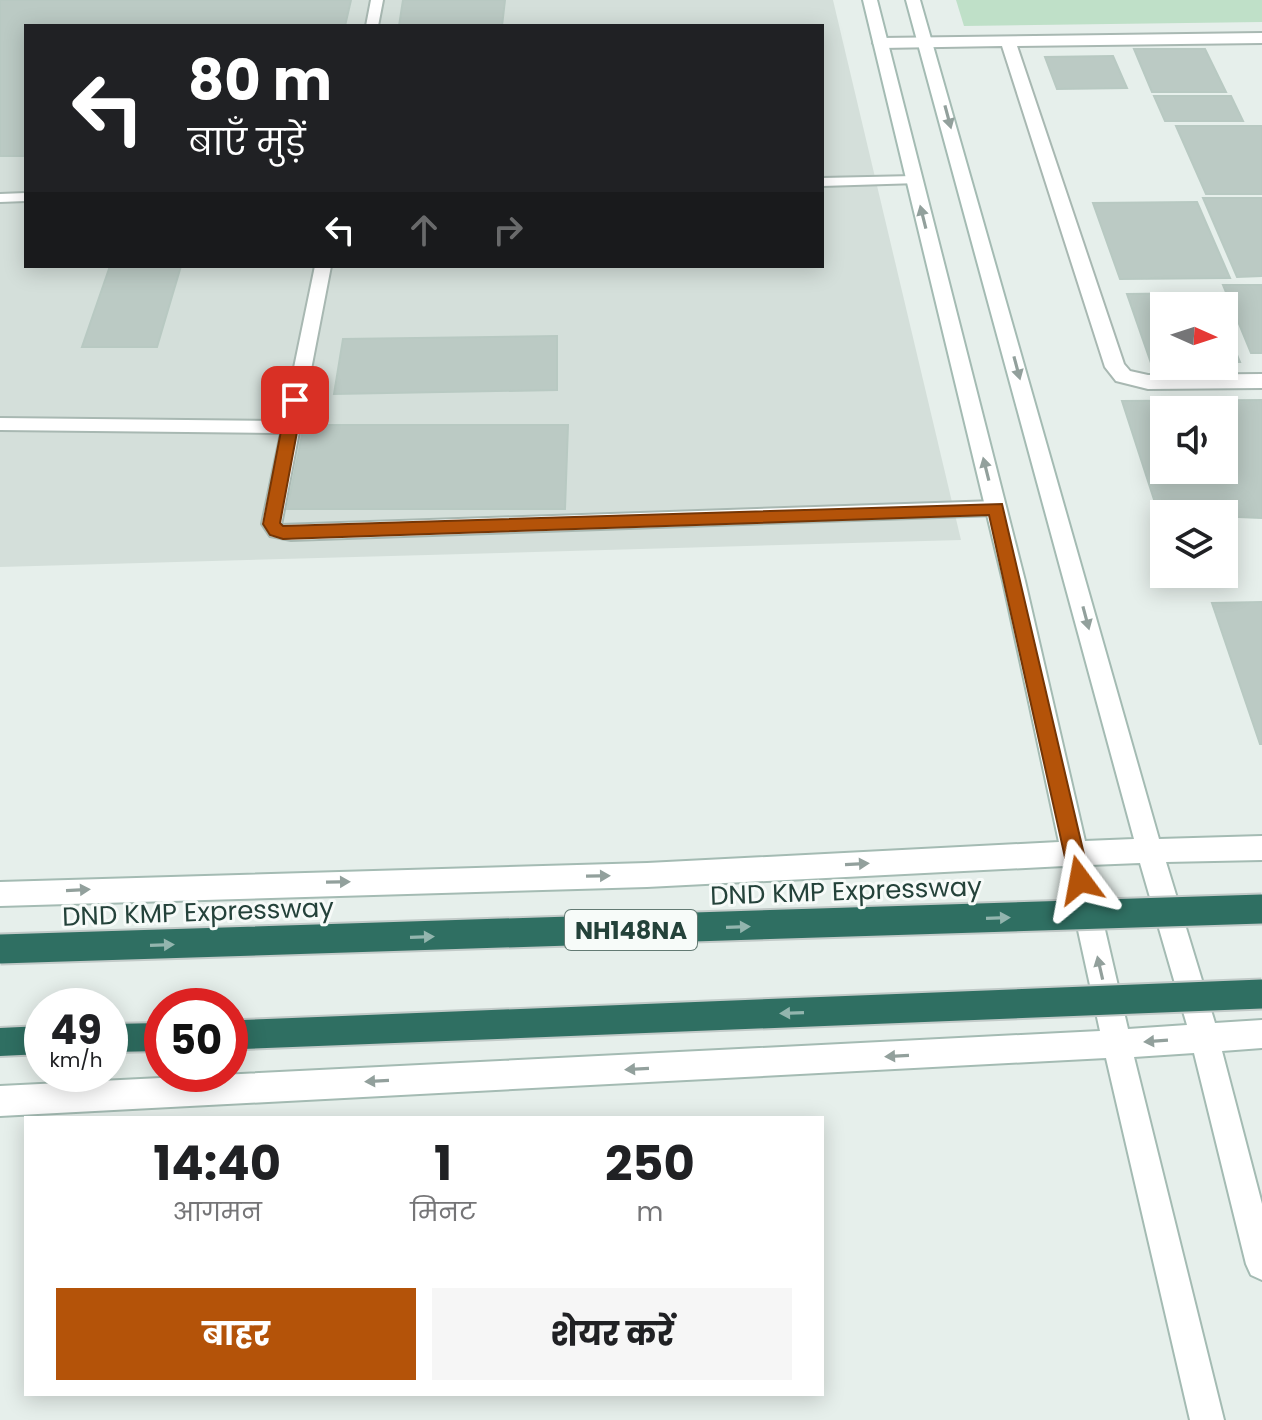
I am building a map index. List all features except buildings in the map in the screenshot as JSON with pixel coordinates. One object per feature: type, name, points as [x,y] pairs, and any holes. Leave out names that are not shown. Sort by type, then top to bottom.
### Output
[{"type":"highway","name":"DND KMP Expressway","points":[[0,949],[1262,909]]},
{"type":"highway","points":[[248,1034],[1262,994]]},
{"type":"highway","points":[[0,1042],[24,1041]]},
{"type":"street","points":[[870,0],[996,508],[1117,1044],[1207,1420]]},
{"type":"street","points":[[913,0],[1149,849],[1205,1038],[1262,1264]]},
{"type":"street","points":[[1008,41],[1115,367],[1123,376],[1136,381],[1262,381]]},
{"type":"street","points":[[881,43],[1260,42]]},
{"type":"street","points":[[0,894],[163,886],[650,875],[1149,849],[1262,848]]},
{"type":"street","points":[[0,1101],[1262,1034]]},
{"type":"lane","points":[[372,24],[377,0]]},
{"type":"lane","points":[[824,182],[914,180]]},
{"type":"lane","points":[[0,198],[24,197]]},
{"type":"lane","points":[[323,268],[271,524],[276,531],[996,508]]},
{"type":"lane","points":[[0,424],[289,427]]},
{"type":"shaded area","points":[[0,0],[833,0],[961,540],[0,567]]},
{"type":"green space","points":[[956,0],[1262,0],[1262,22],[964,26]]},
{"type":"route","points":[[295,400],[271,524],[276,531],[283,533],[996,508],[1080,880]]}]
